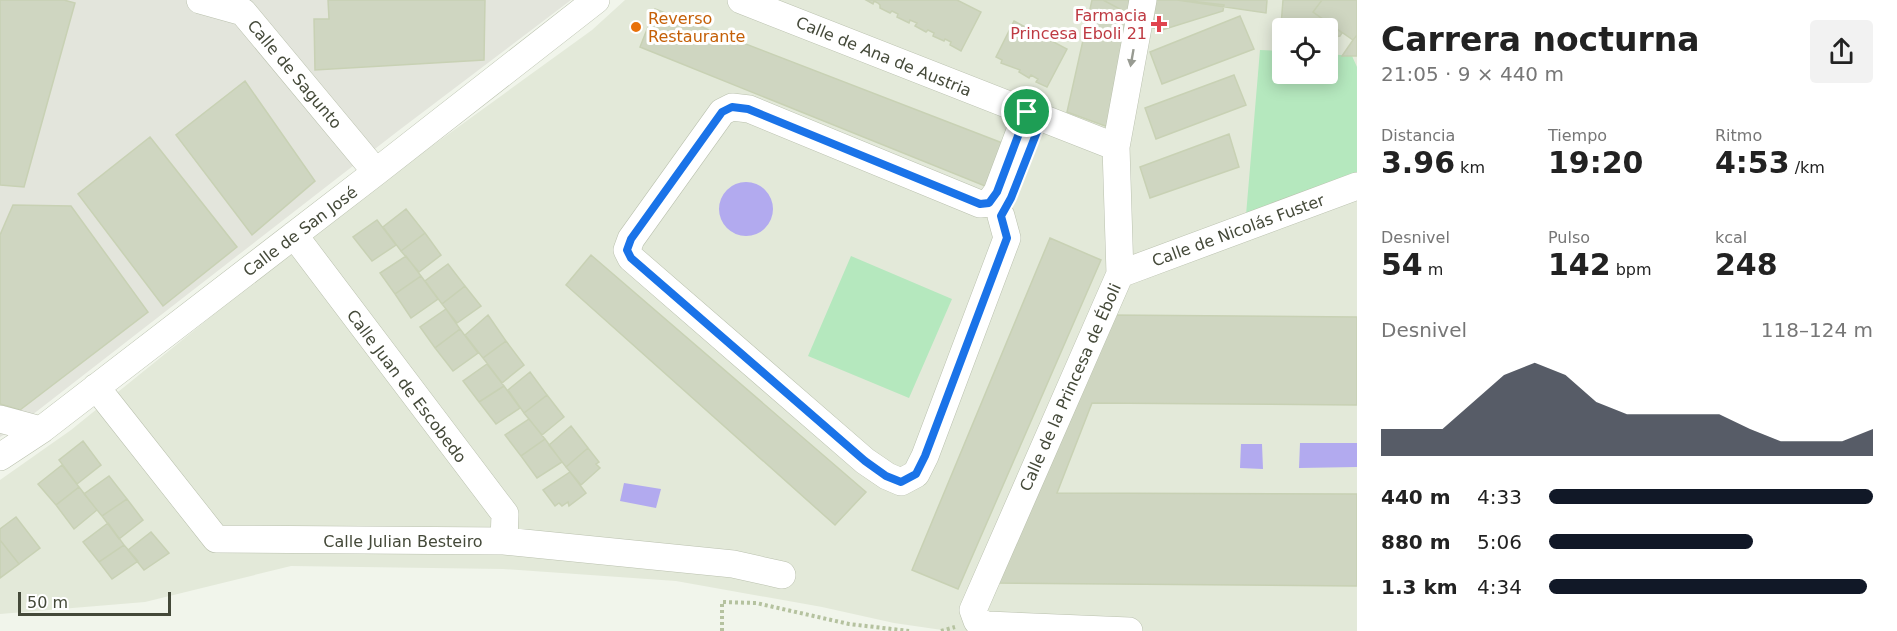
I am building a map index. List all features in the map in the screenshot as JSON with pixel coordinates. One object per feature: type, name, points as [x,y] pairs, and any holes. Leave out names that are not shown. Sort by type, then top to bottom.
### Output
[{"type":"street","name":"Calle de Sagunto","points":[[200,0],[243,12],[376,172]]},
{"type":"street","name":"Calle de San José","points":[[0,457],[41,430],[596,0]]},
{"type":"street","name":"Calle de Ana de Austria","points":[[741,0],[1116,147]]},
{"type":"street","name":"Calle de la Princesa de Éboli","points":[[1129,631],[987,625],[977,621],[973,610],[1120,274],[1116,147],[1143,0]]},
{"type":"street","points":[[1001,216],[1007,238],[925,456],[916,474],[901,482],[886,476],[865,461],[631,258],[627,250],[631,239],[722,112],[732,107],[748,109],[980,204],[989,203],[997,192],[1035,116]]},
{"type":"street","points":[[968,199],[965,210],[970,219],[991,223],[1001,216],[1011,198],[1035,116]]},
{"type":"street","name":"Calle de Nicolás Fuster","points":[[1120,274],[1357,186]]},
{"type":"street","name":"Calle Juan de Escobedo","points":[[294,235],[505,514],[504,541]]},
{"type":"street","name":"Calle Julian Besteiro","points":[[96,387],[216,539],[504,541],[733,564],[782,575]]},
{"type":"street","points":[[0,419],[41,430]]},
{"type":"path","points":[[722,631],[722,602],[756,603],[849,624],[909,631]]},
{"type":"shaded area","points":[[0,0],[571,0],[14,429],[0,437]]},
{"type":"shaded area","points":[[625,0],[1357,0],[1357,631],[949,631],[894,623],[822,607],[676,581],[503,569],[291,566],[145,602],[0,614],[0,480],[71,430],[338,214],[592,30]]},
{"type":"shaded area","points":[[746,182],[756,184],[765,190],[771,199],[773,209],[771,219],[765,228],[756,234],[746,236],[736,234],[727,228],[721,219],[719,209],[721,199],[727,190],[736,184]]},
{"type":"shaded area","points":[[1300,443],[1357,443],[1357,467],[1299,468]]},
{"type":"shaded area","points":[[1241,444],[1262,444],[1263,469],[1240,468]]},
{"type":"shaded area","points":[[624,483],[661,489],[656,508],[620,501]]},
{"type":"green space","points":[[1260,50],[1272,51],[1272,84],[1338,84],[1338,55],[1352,56],[1357,67],[1357,173],[1246,215]]},
{"type":"green space","points":[[851,256],[952,299],[909,398],[808,356]]},
{"type":"building","points":[[0,0],[64,0],[75,3],[24,187],[0,185]]},
{"type":"building","points":[[328,0],[485,0],[484,60],[315,70],[314,19],[329,19]]},
{"type":"building","points":[[866,0],[957,0],[981,12],[961,51],[950,45],[951,42],[945,39],[944,41],[933,36],[934,33],[928,30],[926,32],[915,26],[917,23],[910,20],[909,23],[897,17],[898,14],[880,8],[878,3],[874,1],[873,4]]},
{"type":"building","points":[[1092,0],[1103,0],[1133,16],[1116,120],[1105,126],[1067,112]]},
{"type":"building","points":[[1103,0],[1135,0],[1133,16]]},
{"type":"building","points":[[1154,0],[1182,0],[1224,5],[1223,11],[1162,30],[1149,27]]},
{"type":"building","points":[[1177,0],[1267,0],[1266,13]]},
{"type":"building","points":[[1283,0],[1322,0],[1313,12],[1321,18],[1282,18]]},
{"type":"building","points":[[1322,0],[1357,0],[1357,35],[1353,40],[1338,30],[1338,18],[1322,18],[1313,12]]},
{"type":"building","points":[[655,9],[1005,144],[990,188],[640,47]]},
{"type":"building","points":[[1240,16],[1254,49],[1162,84],[1150,52]]},
{"type":"building","points":[[1014,21],[1067,49],[1047,87],[1036,82],[1038,79],[1031,75],[1029,78],[1019,72],[1020,70],[1001,63],[1002,60],[996,57]]},
{"type":"building","points":[[1357,35],[1357,56],[1342,56],[1353,40]]},
{"type":"building","points":[[1234,75],[1246,105],[1156,139],[1145,108]]},
{"type":"building","points":[[245,81],[315,181],[252,235],[176,135]]},
{"type":"building","points":[[1229,134],[1239,167],[1150,198],[1140,167]]},
{"type":"building","points":[[150,137],[237,247],[163,306],[78,194]]},
{"type":"building","points":[[13,205],[71,206],[148,312],[20,410],[0,404],[0,235]]},
{"type":"building","points":[[406,209],[425,233],[401,251],[383,227]]},
{"type":"building","points":[[377,220],[396,245],[372,261],[353,237]]},
{"type":"building","points":[[425,233],[441,255],[419,272],[401,251]]},
{"type":"building","points":[[1050,238],[1101,260],[958,589],[912,570]]},
{"type":"building","points":[[591,255],[866,492],[835,525],[566,285]]},
{"type":"building","points":[[406,256],[421,276],[395,294],[380,273]]},
{"type":"building","points":[[448,264],[465,286],[442,304],[425,281]]},
{"type":"building","points":[[421,276],[438,299],[411,318],[395,294]]},
{"type":"building","points":[[465,286],[481,306],[457,323],[442,304]]},
{"type":"building","points":[[446,309],[460,329],[435,348],[420,327]]},
{"type":"building","points":[[488,315],[506,341],[483,358],[465,335]]},
{"type":"building","points":[[1108,315],[1357,317],[1357,405],[1092,403],[1057,493],[1357,494],[1357,586],[998,583]]},
{"type":"building","points":[[460,329],[478,353],[453,371],[435,348]]},
{"type":"building","points":[[506,341],[524,365],[502,383],[483,358]]},
{"type":"building","points":[[487,364],[504,386],[479,402],[463,381]]},
{"type":"building","points":[[530,372],[547,395],[524,413],[508,390]]},
{"type":"building","points":[[504,386],[520,408],[496,424],[479,402]]},
{"type":"building","points":[[547,395],[564,417],[542,435],[524,413]]},
{"type":"building","points":[[529,419],[545,439],[521,456],[505,435]]},
{"type":"building","points":[[571,426],[588,448],[566,467],[549,445]]},
{"type":"building","points":[[545,439],[562,462],[537,478],[521,456]]},
{"type":"building","points":[[83,441],[101,465],[77,484],[59,460]]},
{"type":"building","points":[[588,448],[599,462],[596,464],[600,468],[581,485],[566,467]]},
{"type":"building","points":[[62,465],[79,487],[56,505],[38,484]]},
{"type":"building","points":[[570,472],[586,493],[569,506],[568,502],[562,506],[559,503],[555,506],[543,490]]},
{"type":"building","points":[[109,476],[127,499],[102,516],[84,494]]},
{"type":"building","points":[[79,487],[97,510],[74,529],[56,505]]},
{"type":"building","points":[[127,499],[143,520],[119,539],[102,516]]},
{"type":"building","points":[[16,517],[40,548],[19,564],[0,540],[0,529]]},
{"type":"building","points":[[108,523],[124,545],[99,562],[83,542]]},
{"type":"building","points":[[151,532],[169,553],[144,570],[128,550]]},
{"type":"building","points":[[0,540],[19,564],[0,578]]},
{"type":"building","points":[[124,545],[138,561],[112,579],[99,562]]},
{"type":"place","name":"Farmacia Princesa Eboli 21","points":[[1159,24]]},
{"type":"place","name":"Reverso Restaurante","points":[[636,27]]},
{"type":"route","points":[[732,107],[748,109],[980,204],[989,203],[997,192],[1027,112],[1042,119],[1011,198],[1001,216],[1007,238],[925,456],[916,474],[901,482],[886,476],[865,461],[631,258],[627,250],[631,239],[722,112],[732,107]]}]
